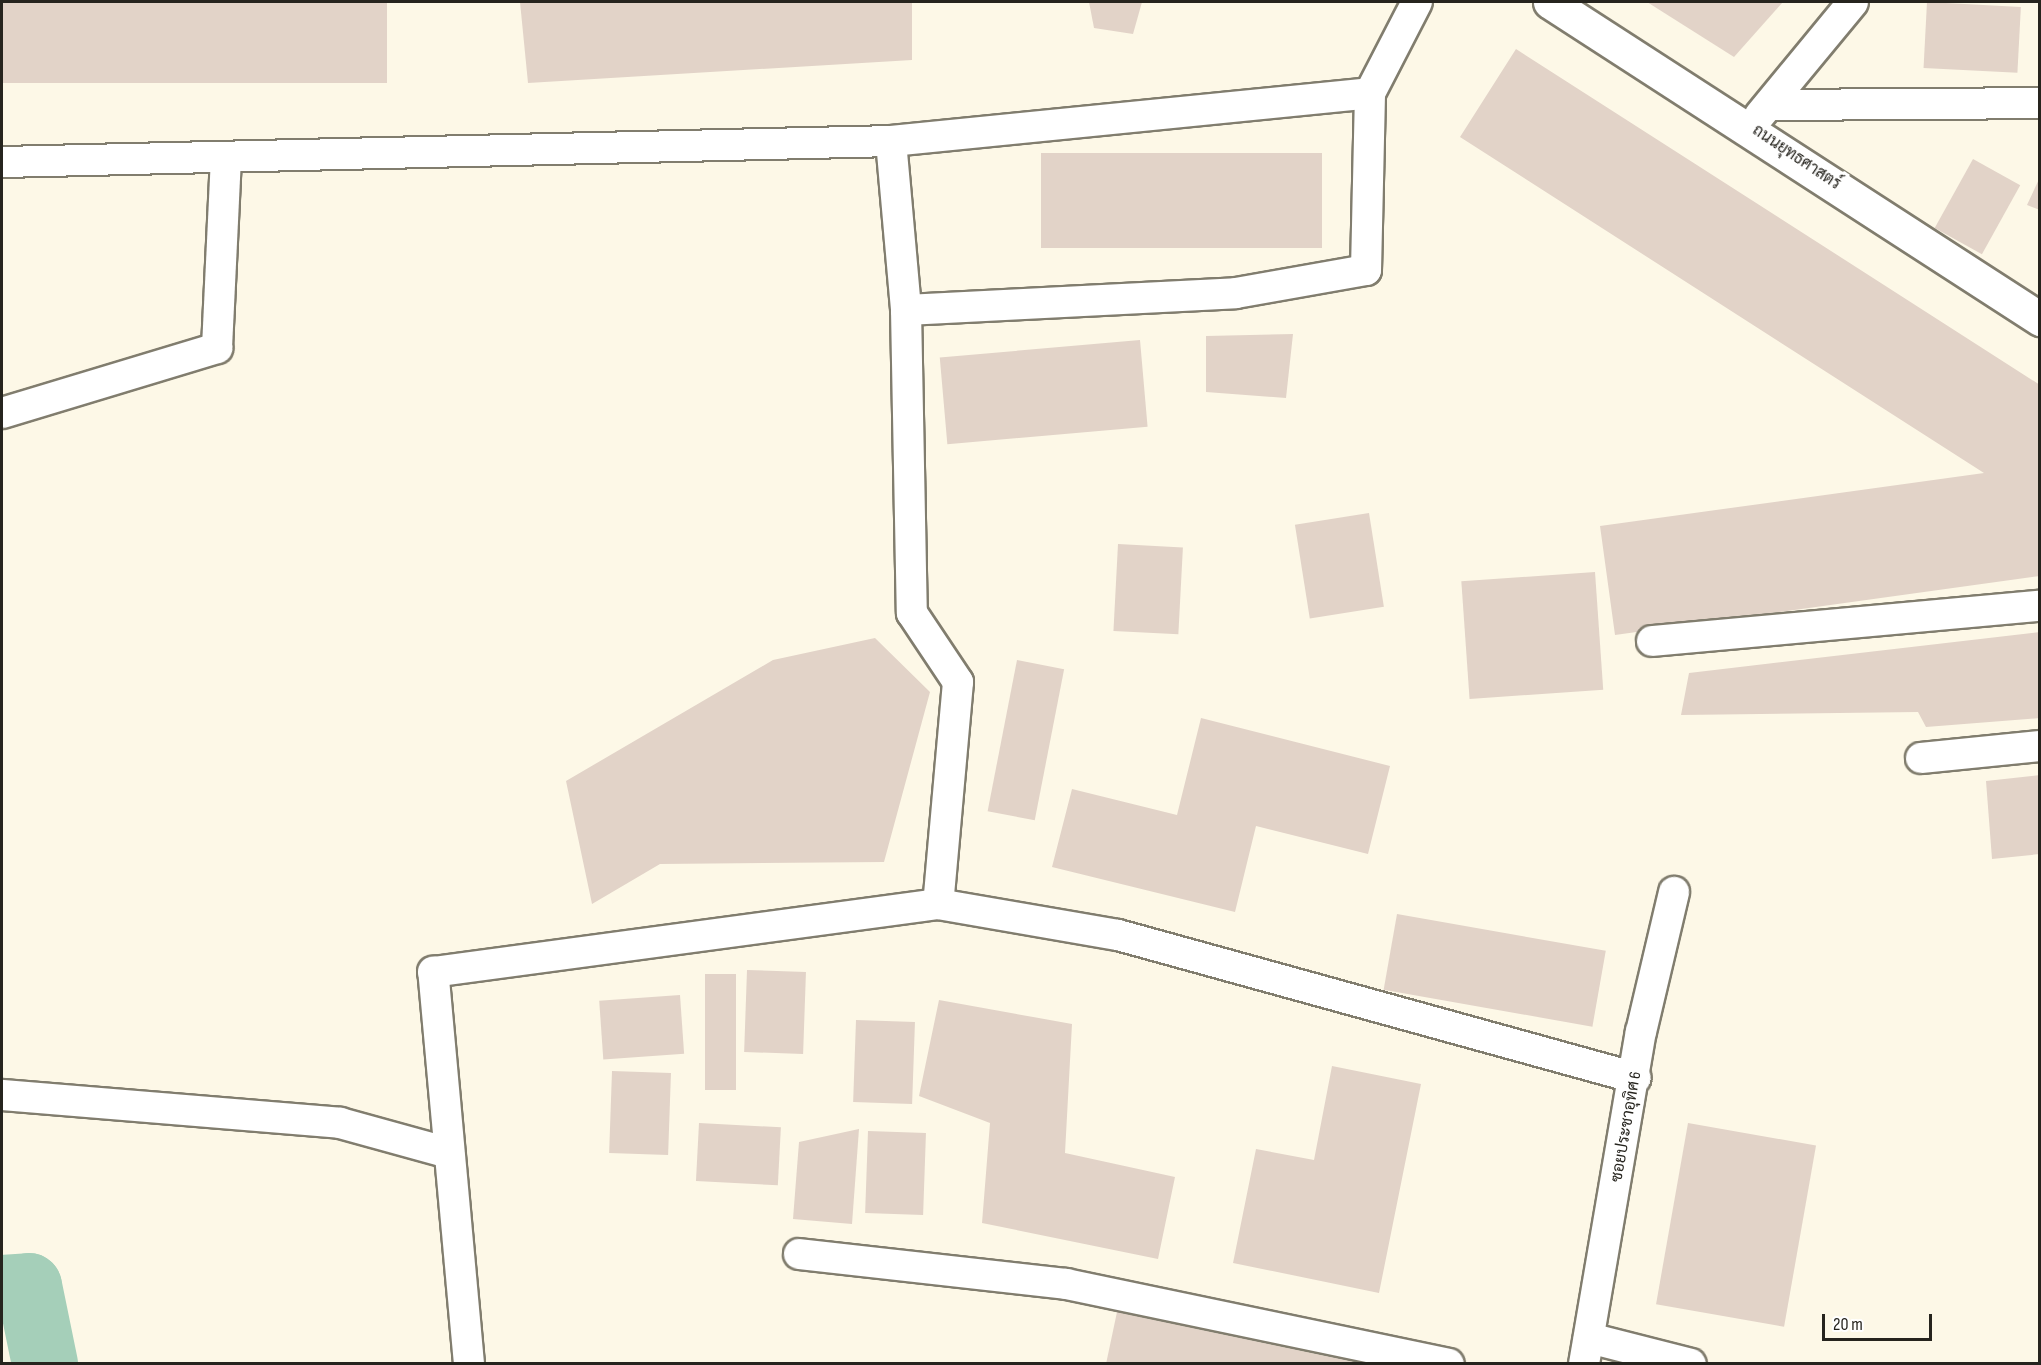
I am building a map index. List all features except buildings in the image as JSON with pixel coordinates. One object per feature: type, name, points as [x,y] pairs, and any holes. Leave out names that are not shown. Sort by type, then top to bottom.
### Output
[{"type":"street","points":[[906,310],[1236,293],[1366,270],[1370,93],[1417,2]]},
{"type":"street","name":"ถนนยุทธศาสตร์","points":[[1550,2],[1759,115],[2040,319]]},
{"type":"street","points":[[1759,115],[1853,2]]},
{"type":"street","points":[[2,162],[891,141],[1370,93]]},
{"type":"street","points":[[1759,115],[2040,103]]},
{"type":"street","points":[[891,141],[906,310],[912,613],[958,682],[939,904]]},
{"type":"street","points":[[2,412],[217,348],[226,157]]},
{"type":"street","points":[[1652,641],[2040,606]]},
{"type":"street","points":[[1921,758],[2040,746]]},
{"type":"street","name":"ซอยประชาอุทิศ 6","points":[[1587,1351],[1636,1078],[1674,892]]},
{"type":"street","points":[[469,1364],[433,972],[939,904],[1118,935],[1636,1078]]},
{"type":"street","points":[[2,1095],[340,1123],[449,1153]]},
{"type":"street","points":[[799,1254],[1077,1286],[1449,1364]]},
{"type":"street","points":[[1587,1351],[1691,1364]]},
{"type":"waterway","points":[[2,1288],[29,1286],[45,1364]]}]
